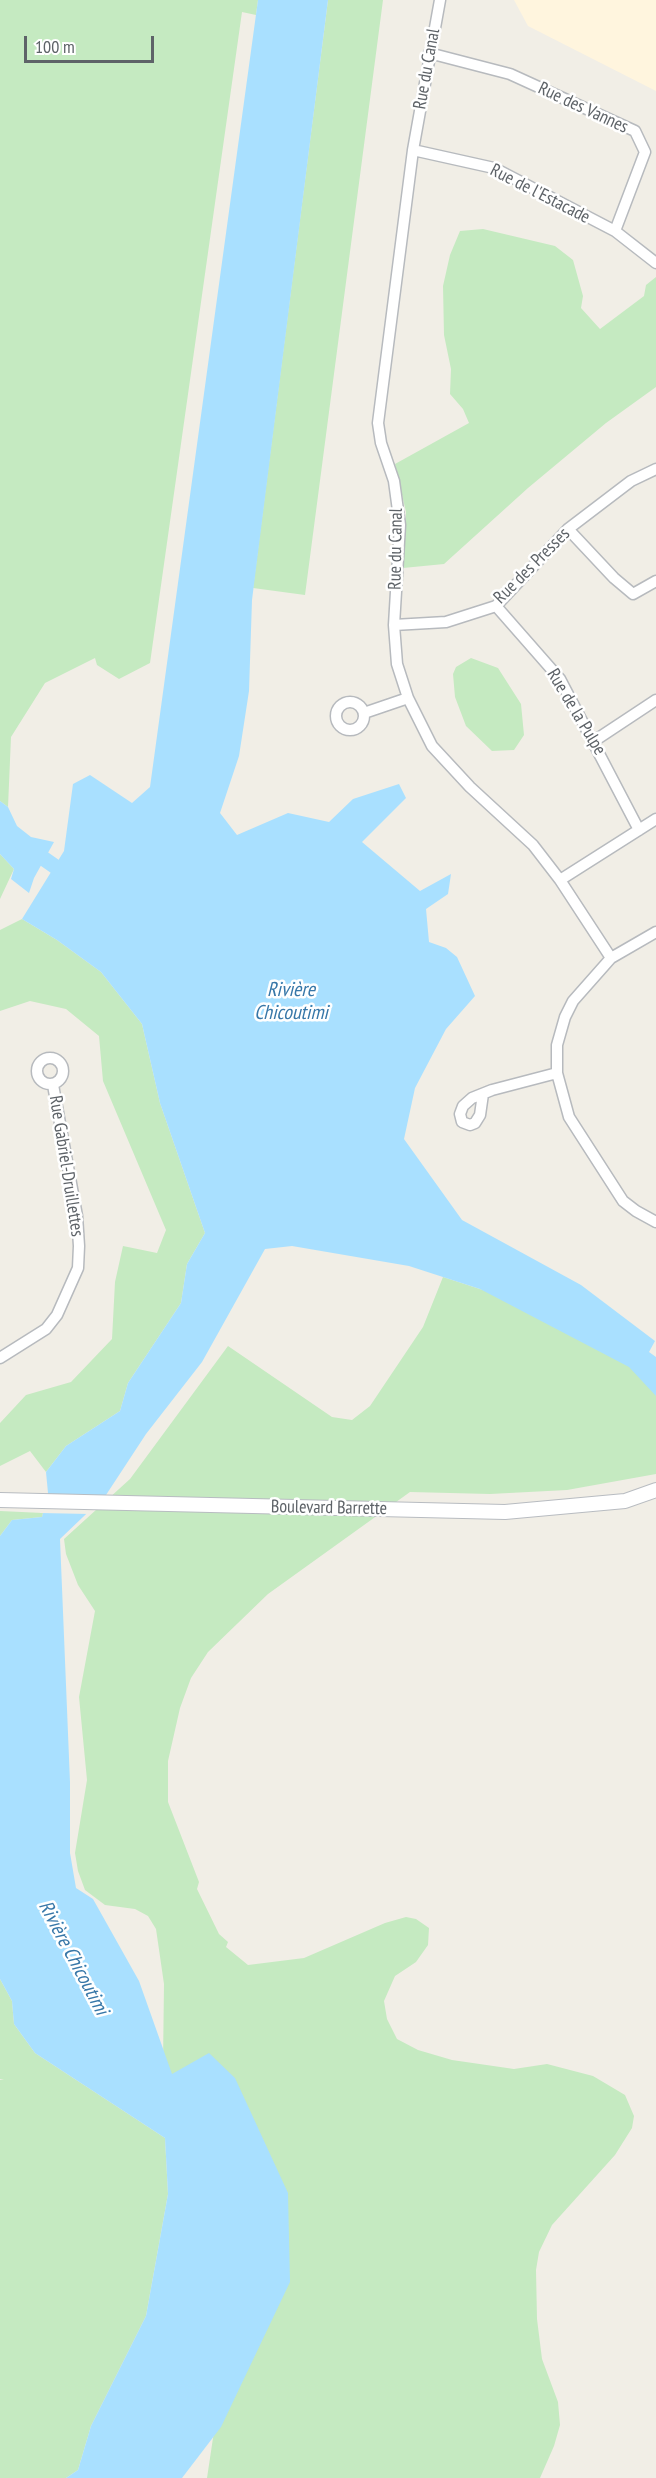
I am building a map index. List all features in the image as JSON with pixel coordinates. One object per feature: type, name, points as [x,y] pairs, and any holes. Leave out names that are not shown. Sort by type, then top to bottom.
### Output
[{"type":"street","name":"Rue du Canal","points":[[440,0],[413,150],[378,423],[381,442],[394,481],[400,525],[394,625],[397,664],[408,698],[432,746],[470,787],[533,845],[560,880],[611,958]]},
{"type":"street","name":"Rue des Vannes","points":[[429,53],[510,74],[635,131],[645,152],[615,231]]},
{"type":"street","name":"Rue de l'Estacade","points":[[413,150],[494,168],[615,231],[656,263]]},
{"type":"street","name":"Rue des Presses","points":[[394,625],[446,622],[496,606],[568,529],[631,481],[656,469]]},
{"type":"street","points":[[568,529],[614,578],[633,594],[656,581]]},
{"type":"street","name":"Rue de la Pulpe","points":[[496,606],[560,679],[639,830]]},
{"type":"street","points":[[364,713],[408,698]]},
{"type":"street","points":[[594,741],[656,700]]},
{"type":"street","points":[[560,880],[656,819]]},
{"type":"street","points":[[656,932],[611,958],[573,1002],[565,1017],[557,1044],[557,1073],[569,1117],[585,1145],[624,1201],[656,1222]]},
{"type":"street","points":[[483,1094],[557,1073]]},
{"type":"street","name":"Rue Gabriel-Druillettes","points":[[0,1358],[46,1329],[57,1315],[78,1268],[77,1216],[53,1084]]},
{"type":"street","name":"Boulevard Barrette","points":[[0,1500],[505,1512],[625,1501],[656,1490]]},
{"type":"shaded area","points":[[514,0],[656,0],[656,91],[528,26]]},
{"type":"green space","points":[[0,0],[258,0],[256,15],[242,12],[150,663],[119,679],[97,665],[95,658],[45,683],[11,737],[8,807],[0,801]]},
{"type":"green space","points":[[328,0],[383,0],[305,595],[253,588]]},
{"type":"green space","points":[[483,229],[555,246],[573,260],[583,296],[581,308],[600,329],[644,296],[646,285],[656,277],[656,387],[606,423],[528,488],[444,564],[403,568],[406,512],[395,464],[469,423],[463,409],[450,394],[451,369],[444,335],[443,286],[450,255],[460,231]]},
{"type":"green space","points":[[471,658],[498,668],[521,704],[524,735],[514,750],[492,751],[466,726],[455,697],[453,674],[456,667]]},
{"type":"green space","points":[[0,854],[14,869],[0,899]]},
{"type":"green space","points":[[22,919],[57,940],[101,972],[142,1024],[160,1103],[205,1233],[187,1264],[181,1303],[128,1383],[120,1411],[66,1446],[46,1472],[30,1451],[0,1466],[0,1423],[26,1395],[71,1382],[112,1339],[115,1282],[123,1246],[157,1253],[166,1230],[103,1081],[99,1036],[66,1009],[30,1001],[0,1011],[0,930]]},
{"type":"green space","points":[[443,1277],[486,1291],[631,1366],[656,1395],[656,1474],[567,1490],[490,1494],[410,1492],[268,1594],[208,1652],[191,1678],[180,1708],[168,1761],[168,1802],[199,1882],[197,1889],[219,1934],[228,1942],[226,1947],[248,1965],[304,1958],[385,1923],[406,1917],[416,1919],[429,1928],[428,1945],[416,1962],[395,1976],[384,2001],[387,2019],[397,2039],[418,2050],[452,2060],[514,2069],[547,2064],[593,2076],[625,2095],[634,2116],[632,2128],[615,2155],[552,2225],[539,2252],[536,2270],[537,2319],[542,2359],[558,2402],[560,2425],[554,2446],[540,2478],[207,2478],[216,2418],[169,2075],[163,2063],[164,1984],[156,1929],[148,1916],[135,1909],[105,1905],[85,1890],[78,1871],[75,1853],[87,1780],[79,1697],[95,1611],[78,1585],[66,1554],[64,1539],[130,1479],[228,1346],[332,1417],[352,1420],[370,1406],[423,1327]]},
{"type":"green space","points":[[0,1511],[43,1513],[42,1517],[12,1520],[0,1536]]},
{"type":"green space","points":[[0,1979],[12,2001],[14,2024],[35,2053],[165,2138],[168,2194],[146,2316],[91,2426],[78,2470],[66,2478],[0,2478],[0,2080],[4,2080],[0,2079]]},
{"type":"water","name":"Rivière Chicoutimi","points":[[258,0],[328,0],[252,600],[249,691],[239,756],[220,813],[237,835],[288,813],[329,822],[353,799],[399,784],[406,798],[362,842],[420,891],[451,874],[448,894],[426,909],[429,942],[446,948],[457,957],[475,996],[446,1029],[415,1088],[404,1139],[462,1220],[581,1285],[655,1341],[649,1352],[656,1357],[656,1396],[629,1367],[480,1289],[409,1266],[292,1246],[265,1249],[202,1362],[146,1434],[106,1495],[60,1539],[70,1782],[70,1853],[76,1888],[93,1899],[139,1981],[172,2074],[209,2053],[235,2078],[288,2193],[290,2282],[221,2427],[182,2478],[66,2478],[78,2470],[91,2426],[146,2316],[168,2194],[165,2138],[35,2053],[14,2024],[12,2001],[0,1979],[0,1536],[12,1520],[42,1517],[48,1493],[46,1472],[66,1446],[120,1411],[128,1383],[181,1303],[187,1264],[205,1233],[160,1103],[142,1024],[101,972],[57,940],[22,919],[64,851],[73,784],[90,775],[132,803],[150,787]]},
{"type":"water","points":[[0,801],[8,807],[17,826],[31,837],[54,842],[34,878],[29,893],[11,879],[14,869],[0,854]]},
{"type":"pier","points":[[107,1498],[90,1514],[40,1513],[44,1500]]},
{"type":"waterway","name":"Rivière Chicoutimi","points":[[0,828],[70,877]]}]
